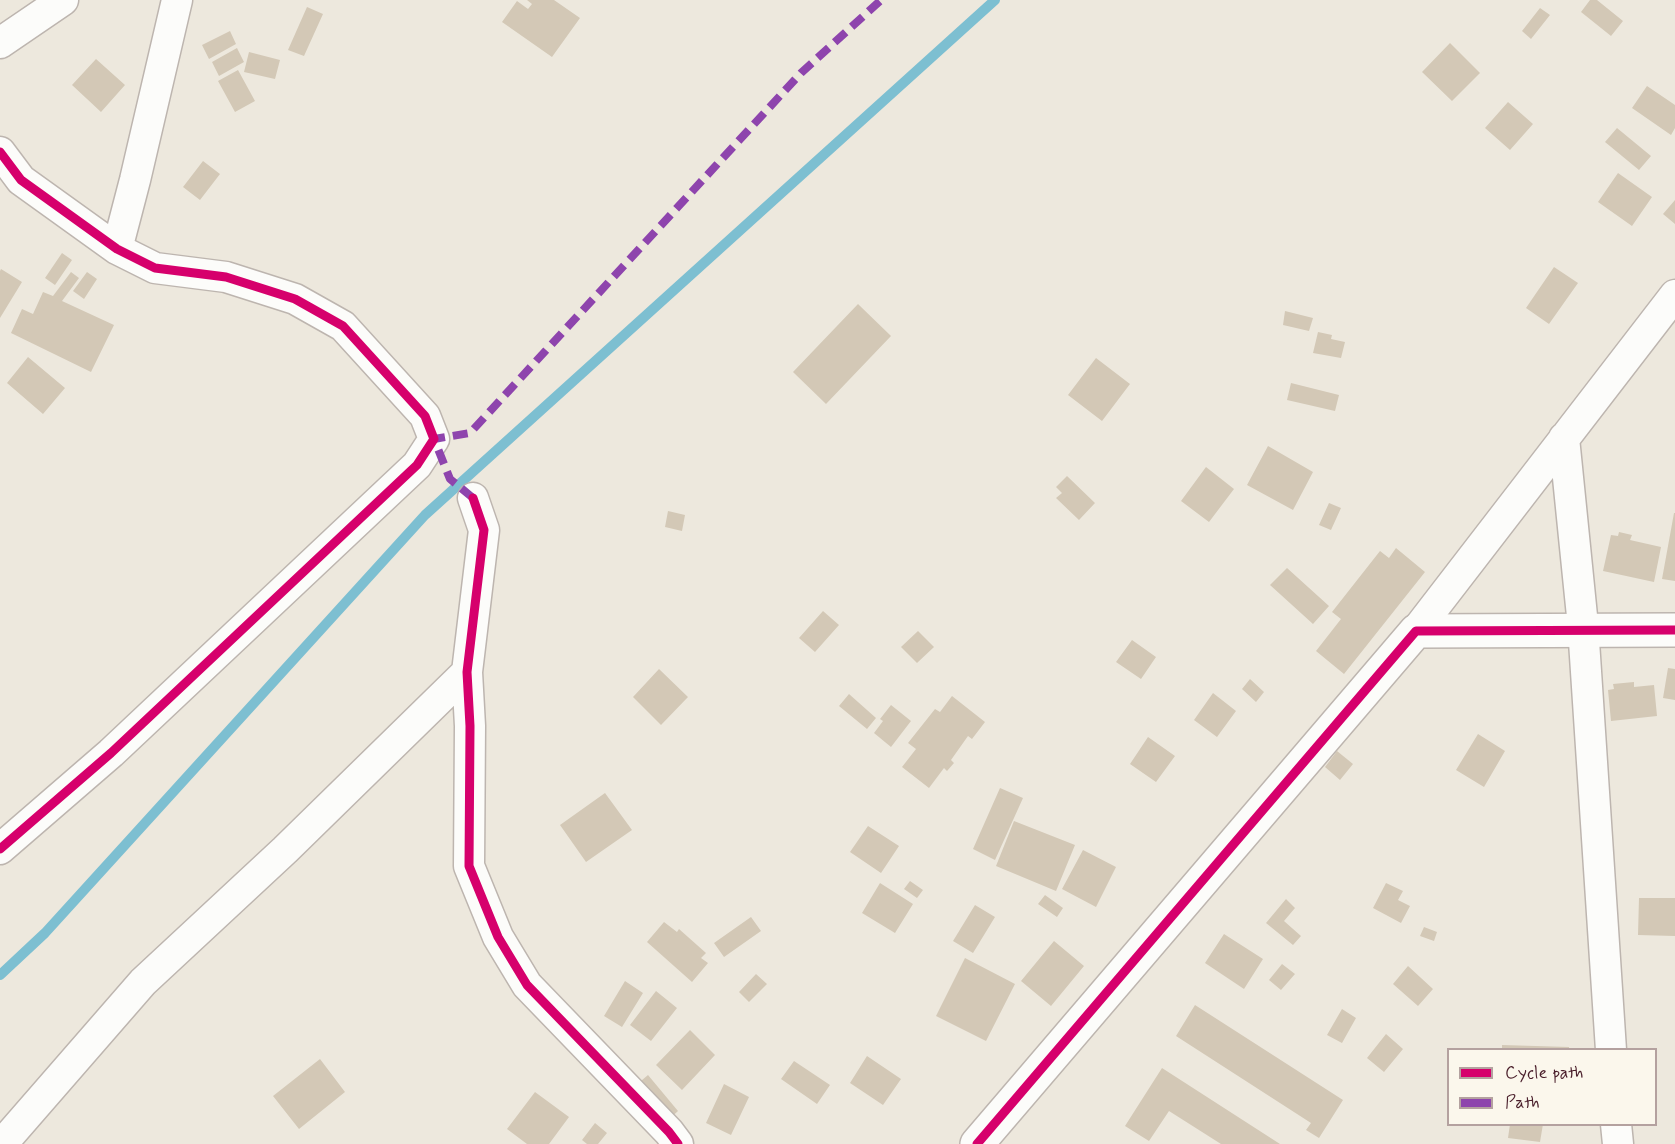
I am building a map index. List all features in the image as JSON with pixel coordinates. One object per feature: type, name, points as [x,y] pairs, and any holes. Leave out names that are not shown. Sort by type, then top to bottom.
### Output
[{"type":"street","points":[[0,43],[63,0]]},
{"type":"street","points":[[117,249],[177,0]]},
{"type":"street","points":[[0,152],[21,180],[117,249],[155,268],[226,277],[295,299],[343,326],[425,416],[434,439],[417,465],[111,753],[0,849]]},
{"type":"street","points":[[977,1144],[1416,631],[1675,295]]},
{"type":"street","points":[[1564,438],[1583,630],[1611,1048]]},
{"type":"street","points":[[473,498],[484,530],[467,672],[471,726],[469,866],[498,937],[527,985],[678,1144]]},
{"type":"street","points":[[1416,631],[1675,630]]},
{"type":"street","points":[[2,1144],[143,982],[285,850],[467,672]]},
{"type":"street","points":[[1617,1126],[1618,1144]]},
{"type":"building","points":[[527,0],[554,0],[580,18],[552,57],[502,22],[517,1],[528,9],[532,4]]},
{"type":"building","points":[[1590,0],[1597,0],[1623,21],[1611,36],[1581,12]]},
{"type":"building","points":[[307,7],[323,14],[304,56],[288,50]]},
{"type":"building","points":[[1540,8],[1550,15],[1531,39],[1522,31]]},
{"type":"building","points":[[230,31],[236,44],[209,59],[202,45]]},
{"type":"building","points":[[1450,43],[1480,73],[1452,101],[1422,72]]},
{"type":"building","points":[[237,48],[244,62],[219,76],[212,62]]},
{"type":"building","points":[[249,52],[280,60],[275,79],[244,72]]},
{"type":"building","points":[[96,59],[125,85],[101,112],[72,85]]},
{"type":"building","points":[[238,70],[255,101],[235,112],[218,81]]},
{"type":"building","points":[[1647,86],[1675,105],[1675,128],[1671,135],[1632,108]]},
{"type":"building","points":[[1508,102],[1533,124],[1510,150],[1485,128]]},
{"type":"building","points":[[1617,128],[1651,156],[1639,170],[1605,142]]},
{"type":"building","points":[[203,161],[220,174],[200,200],[183,187]]},
{"type":"building","points":[[1618,173],[1652,197],[1632,226],[1598,202]]},
{"type":"building","points":[[1675,200],[1675,224],[1663,214]]},
{"type":"building","points":[[62,253],[72,260],[55,285],[45,278]]},
{"type":"building","points":[[1554,267],[1578,283],[1549,324],[1526,308]]},
{"type":"building","points":[[1,269],[22,282],[0,318],[0,271]]},
{"type":"building","points":[[71,272],[79,278],[62,301],[114,325],[91,372],[11,333],[22,309],[33,314],[43,292],[53,296]]},
{"type":"building","points":[[87,272],[97,279],[84,299],[73,291]]},
{"type":"building","points":[[858,304],[891,336],[826,404],[793,372]]},
{"type":"building","points":[[1285,311],[1313,318],[1309,331],[1283,325]]},
{"type":"building","points":[[1318,332],[1332,335],[1331,339],[1345,342],[1341,358],[1313,353]]},
{"type":"building","points":[[28,357],[65,388],[43,414],[7,383]]},
{"type":"building","points":[[1096,358],[1130,384],[1102,421],[1068,395]]},
{"type":"building","points":[[1291,383],[1339,395],[1335,411],[1287,400]]},
{"type":"building","points":[[1268,446],[1313,472],[1293,510],[1247,485]]},
{"type":"building","points":[[1206,467],[1234,489],[1209,522],[1181,501]]},
{"type":"building","points":[[1067,476],[1095,503],[1079,520],[1056,498],[1062,493],[1056,487]]},
{"type":"building","points":[[1329,503],[1341,508],[1331,530],[1319,525]]},
{"type":"building","points":[[668,511],[685,515],[682,531],[665,527]]},
{"type":"building","points":[[1675,513],[1675,581],[1662,579]]},
{"type":"building","points":[[1619,532],[1632,535],[1630,540],[1661,547],[1654,582],[1603,571],[1611,535],[1618,536]]},
{"type":"building","points":[[1396,548],[1425,572],[1344,674],[1316,651],[1341,619],[1332,612],[1380,551],[1389,558]]},
{"type":"building","points":[[1287,568],[1329,606],[1313,624],[1270,585]]},
{"type":"building","points":[[823,611],[839,625],[815,652],[799,638]]},
{"type":"building","points":[[918,631],[934,647],[917,663],[901,647]]},
{"type":"building","points":[[1132,640],[1156,657],[1141,679],[1116,662]]},
{"type":"building","points":[[1668,668],[1675,669],[1675,700],[1663,698]]},
{"type":"building","points":[[659,669],[688,697],[661,725],[633,697]]},
{"type":"building","points":[[1250,679],[1264,692],[1256,702],[1242,689]]},
{"type":"building","points":[[1634,682],[1634,687],[1654,685],[1657,716],[1611,721],[1608,690],[1614,689],[1613,684]]},
{"type":"building","points":[[1213,693],[1236,711],[1217,737],[1194,720]]},
{"type":"building","points":[[849,694],[876,718],[867,729],[839,706]]},
{"type":"building","points":[[952,696],[985,722],[972,739],[968,736],[951,760],[954,763],[947,771],[944,768],[929,788],[902,767],[916,749],[908,743],[935,709],[940,712]]},
{"type":"building","points":[[891,705],[911,721],[891,747],[874,733],[883,721],[880,719]]},
{"type":"building","points":[[1478,734],[1505,751],[1484,787],[1456,770]]},
{"type":"building","points":[[1148,737],[1175,756],[1156,782],[1130,764]]},
{"type":"building","points":[[1337,751],[1353,764],[1340,780],[1325,767]]},
{"type":"building","points":[[1000,788],[1023,798],[995,860],[973,849]]},
{"type":"building","points":[[605,793],[632,830],[586,862],[560,825]]},
{"type":"building","points":[[1014,821],[1075,845],[1056,891],[996,866]]},
{"type":"building","points":[[868,826],[899,846],[881,873],[850,852]]},
{"type":"building","points":[[1083,850],[1116,867],[1096,907],[1062,889]]},
{"type":"building","points":[[910,881],[923,890],[917,898],[904,889]]},
{"type":"building","points":[[880,883],[913,904],[895,933],[862,913]]},
{"type":"building","points":[[1386,883],[1403,891],[1398,900],[1410,906],[1401,923],[1373,908]]},
{"type":"building","points":[[1045,895],[1063,908],[1057,917],[1038,904]]},
{"type":"building","points":[[1639,898],[1675,898],[1675,936],[1638,935]]},
{"type":"building","points":[[1286,899],[1295,908],[1284,921],[1301,936],[1293,945],[1266,923]]},
{"type":"building","points":[[975,905],[995,917],[973,953],[953,941]]},
{"type":"building","points":[[751,917],[761,931],[724,957],[714,943]]},
{"type":"building","points":[[664,922],[677,932],[679,929],[706,953],[701,958],[708,963],[692,982],[647,942]]},
{"type":"building","points":[[1424,927],[1437,932],[1434,941],[1420,936]]},
{"type":"building","points":[[1224,934],[1263,959],[1244,989],[1205,963]]},
{"type":"building","points":[[1054,941],[1084,966],[1051,1006],[1021,981]]},
{"type":"building","points":[[965,958],[1015,984],[986,1041],[936,1016]]},
{"type":"building","points":[[1282,964],[1295,974],[1281,990],[1269,980]]},
{"type":"building","points":[[1408,966],[1433,989],[1418,1006],[1393,984]]},
{"type":"building","points":[[756,974],[767,984],[749,1002],[739,992]]},
{"type":"building","points":[[625,981],[643,993],[622,1027],[604,1016]]},
{"type":"building","points":[[656,991],[677,1008],[651,1041],[630,1025]]},
{"type":"building","points":[[1195,1005],[1343,1100],[1319,1138],[1306,1130],[1311,1123],[1176,1036]]},
{"type":"building","points":[[1342,1009],[1356,1018],[1342,1043],[1327,1035]]},
{"type":"building","points":[[690,1030],[715,1055],[682,1090],[656,1065]]},
{"type":"building","points":[[1386,1034],[1403,1049],[1384,1072],[1367,1058]]},
{"type":"building","points":[[1502,1045],[1569,1047],[1569,1048],[1502,1048]]},
{"type":"building","points":[[867,1056],[901,1079],[883,1105],[850,1083]]},
{"type":"building","points":[[320,1059],[345,1092],[299,1129],[273,1096]]},
{"type":"building","points":[[794,1061],[830,1085],[817,1104],[781,1079]]},
{"type":"building","points":[[1162,1068],[1280,1144],[1221,1144],[1169,1111],[1149,1141],[1125,1126]]},
{"type":"building","points":[[648,1075],[678,1111],[666,1122],[635,1086]]},
{"type":"building","points":[[724,1084],[749,1097],[731,1135],[706,1123]]},
{"type":"building","points":[[535,1092],[569,1117],[549,1144],[527,1144],[507,1129]]},
{"type":"building","points":[[595,1123],[607,1133],[598,1144],[587,1144],[582,1140]]},
{"type":"building","points":[[1510,1126],[1543,1126],[1540,1142],[1508,1138]]},
{"type":"waterway","points":[[0,975],[45,933],[425,515],[995,0]]},
{"type":"marked path","points":[[473,498],[450,479],[434,439],[470,433],[801,73],[881,0]]},
{"type":"cycle path","points":[[0,152],[21,180],[117,249],[155,268],[226,277],[295,299],[343,326],[425,416],[434,439],[417,465],[111,753],[0,849]]},
{"type":"cycle path","points":[[473,498],[484,530],[467,672],[470,726],[469,866],[498,937],[527,985],[678,1144]]},
{"type":"cycle path","points":[[977,1144],[1416,631],[1675,630]]}]
